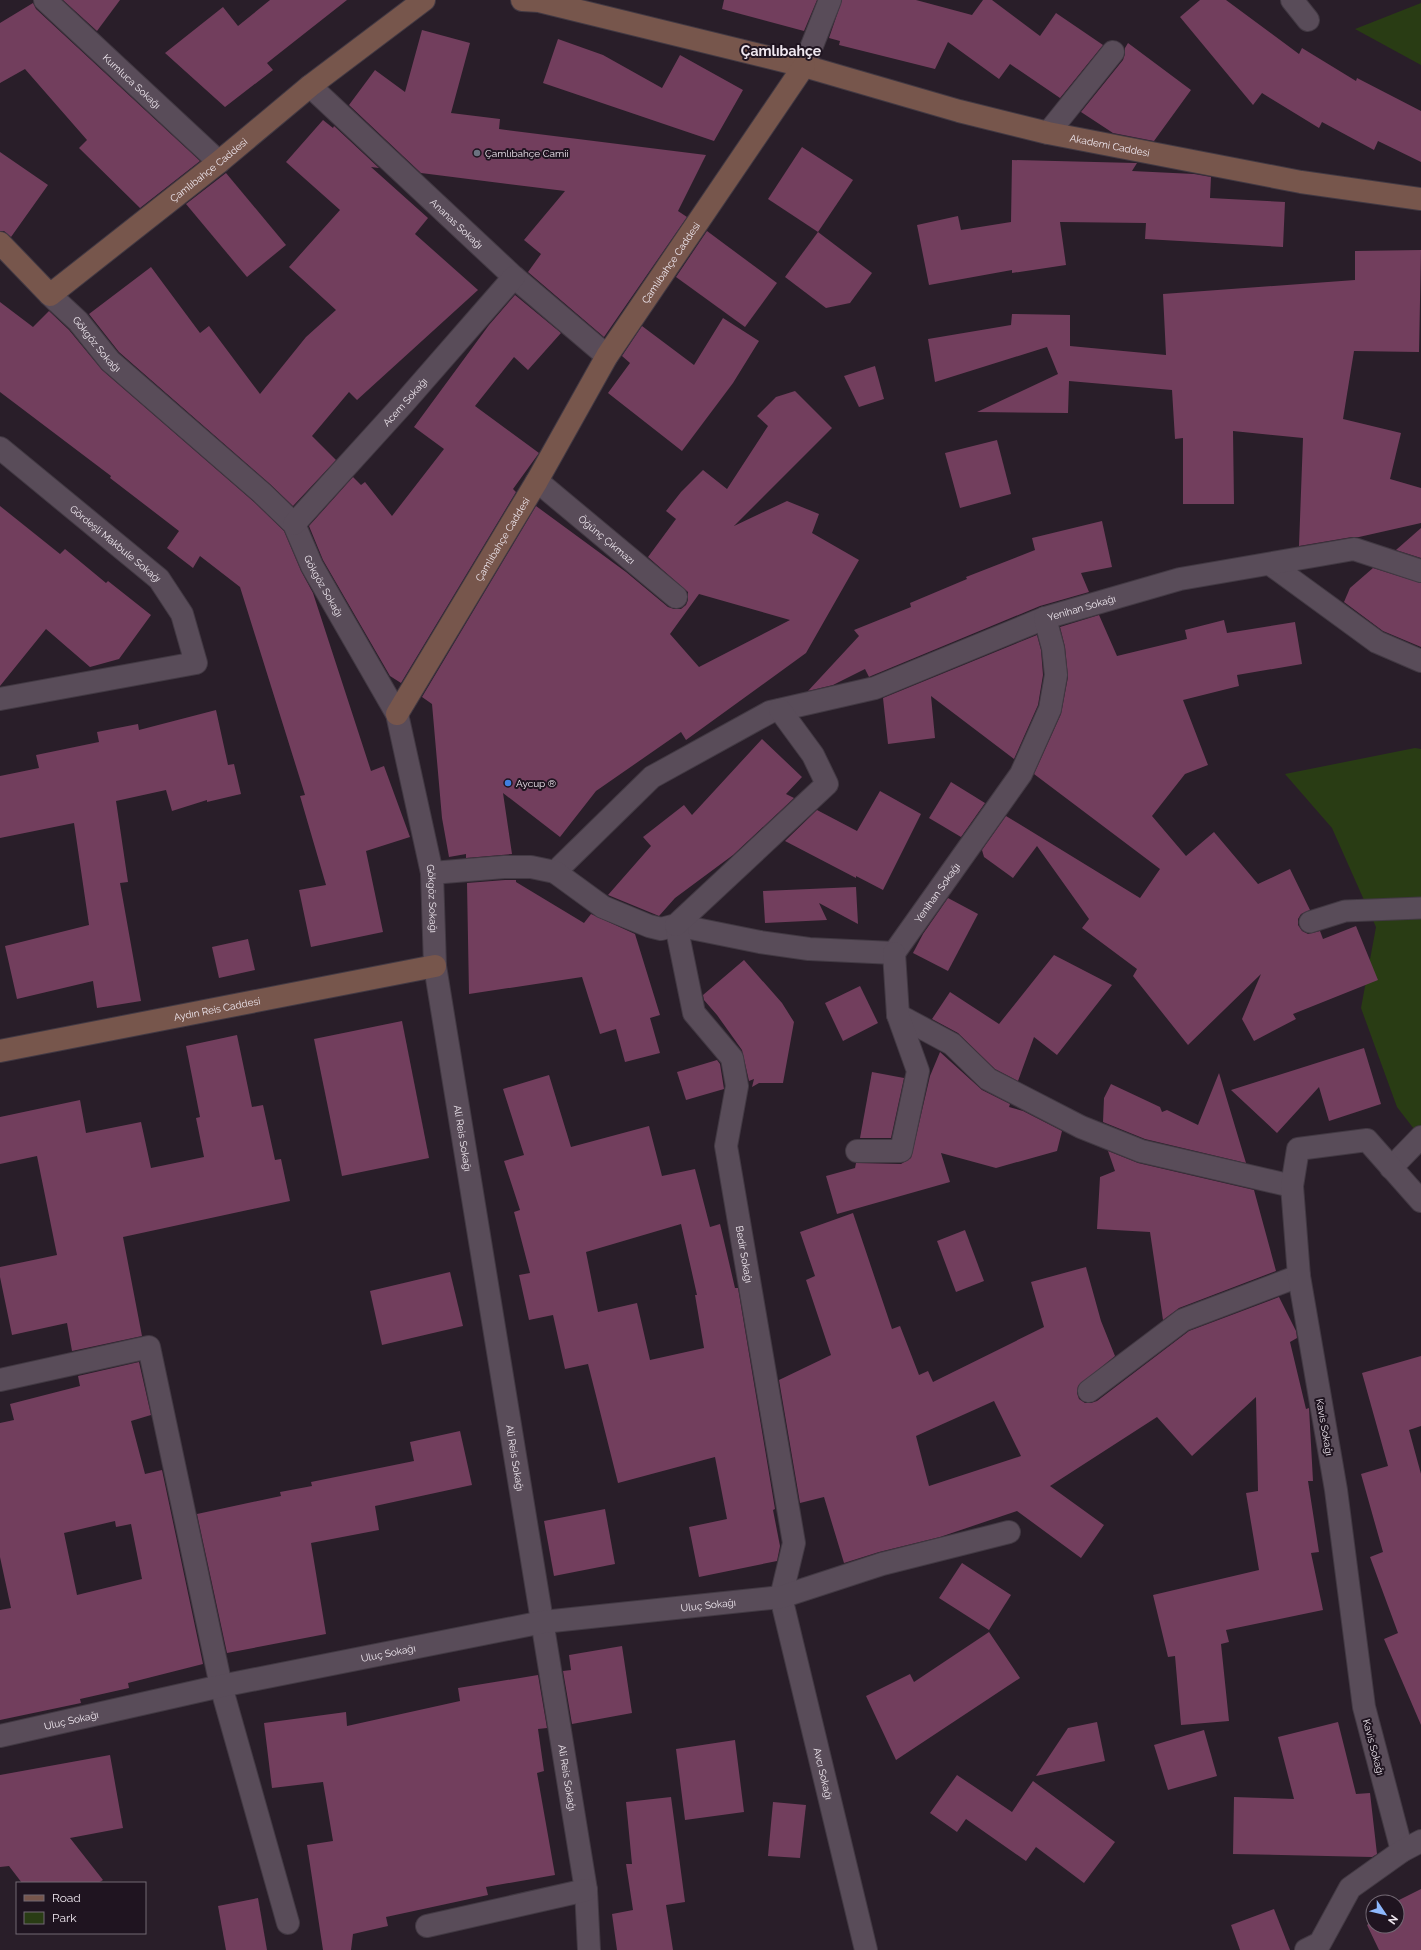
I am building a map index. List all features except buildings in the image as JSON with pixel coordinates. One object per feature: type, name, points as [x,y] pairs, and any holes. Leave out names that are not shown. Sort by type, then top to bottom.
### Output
[{"type":"street","name":"Kumluca Sokağı","points":[[46,0],[219,162]]},
{"type":"street","name":"Çamlıbahçe Caddesi","points":[[50,295],[219,162],[310,86],[424,0]]},
{"type":"street","points":[[522,0],[539,2],[804,66],[830,0]]},
{"type":"street","points":[[1292,0],[1308,20]]},
{"type":"street","points":[[1048,133],[1113,52]]},
{"type":"street","name":"Çamlıbahçe Caddesi","points":[[397,714],[537,481],[607,356],[804,66]]},
{"type":"street","name":"Akademi Caddesi","points":[[804,66],[959,110],[1048,133],[1301,182],[1421,199]]},
{"type":"street","name":"Ananas Sokağı","points":[[310,86],[514,277],[607,356]]},
{"type":"street","points":[[0,243],[50,295]]},
{"type":"street","name":"Acem Sokağı","points":[[294,524],[403,404],[514,277]]},
{"type":"street","name":"Gökgöz Sokağı","points":[[50,295],[78,321],[110,361],[262,493],[294,524],[312,566],[397,714],[432,874],[435,966]]},
{"type":"street","name":"Gördeşli Makbule Sokağı","points":[[0,700],[196,663],[182,614],[159,579],[2,452]]},
{"type":"street","name":"Öğünç Çıkmazı","points":[[537,481],[676,597]]},
{"type":"street","name":"Yenihan Sokağı","points":[[894,953],[1021,774],[1050,709],[1056,675],[1053,648],[1045,618],[1180,579],[1354,549],[1421,571]]},
{"type":"street","points":[[1270,564],[1377,642],[1421,661]]},
{"type":"street","points":[[555,872],[652,777],[770,712],[875,688],[1045,618]]},
{"type":"street","points":[[676,925],[827,784],[813,755],[780,710]]},
{"type":"street","points":[[432,874],[511,867],[531,867],[555,872],[603,906],[649,926],[661,928],[676,925],[760,942],[809,949],[894,953],[898,1015],[918,1071],[900,1151],[857,1151]]},
{"type":"street","name":"Bedir Sokağı","points":[[676,925],[694,1013],[732,1058],[737,1086],[726,1146],[794,1544],[781,1597]]},
{"type":"street","name":"Aydın Reis Caddesi","points":[[0,1051],[435,966]]},
{"type":"street","name":"Ali Reis Sokağı","points":[[435,966],[586,1890],[589,1950]]},
{"type":"street","points":[[898,1015],[952,1044],[988,1079],[1081,1127],[1142,1151],[1292,1186]]},
{"type":"street","points":[[1391,1168],[1421,1137]]},
{"type":"street","name":"Kavis Sokağı","points":[[1402,1851],[1364,1707],[1336,1490],[1299,1276],[1292,1186],[1298,1149],[1367,1140],[1421,1201]]},
{"type":"street","points":[[1089,1391],[1183,1320],[1299,1276]]},
{"type":"street","points":[[0,1380],[149,1347],[221,1686],[288,1923]]},
{"type":"street","name":"Uluç Sokağı","points":[[0,1736],[221,1686],[543,1622],[781,1597],[882,1564],[1009,1532]]},
{"type":"street","name":"Avcı Sokağı","points":[[781,1597],[866,1950]]},
{"type":"street","points":[[1306,1950],[1320,1943],[1350,1888],[1402,1851],[1421,1841]]},
{"type":"street","points":[[426,1926],[586,1890]]},
{"type":"lane","points":[[1310,922],[1345,911],[1421,908]]},
{"type":"green space","points":[[1421,3],[1421,65],[1355,29]]},
{"type":"green space","points":[[1415,748],[1421,749],[1421,1138],[1397,1107],[1361,1008],[1376,927],[1332,828],[1285,774]]},
{"type":"place","name":"Çamlıbahçe Camii","points":[[477,153]]},
{"type":"place","name":"Aycup ®","points":[[508,783]]},
{"type":"district","name":"Çamlıbahçe","points":[[781,51]]}]
